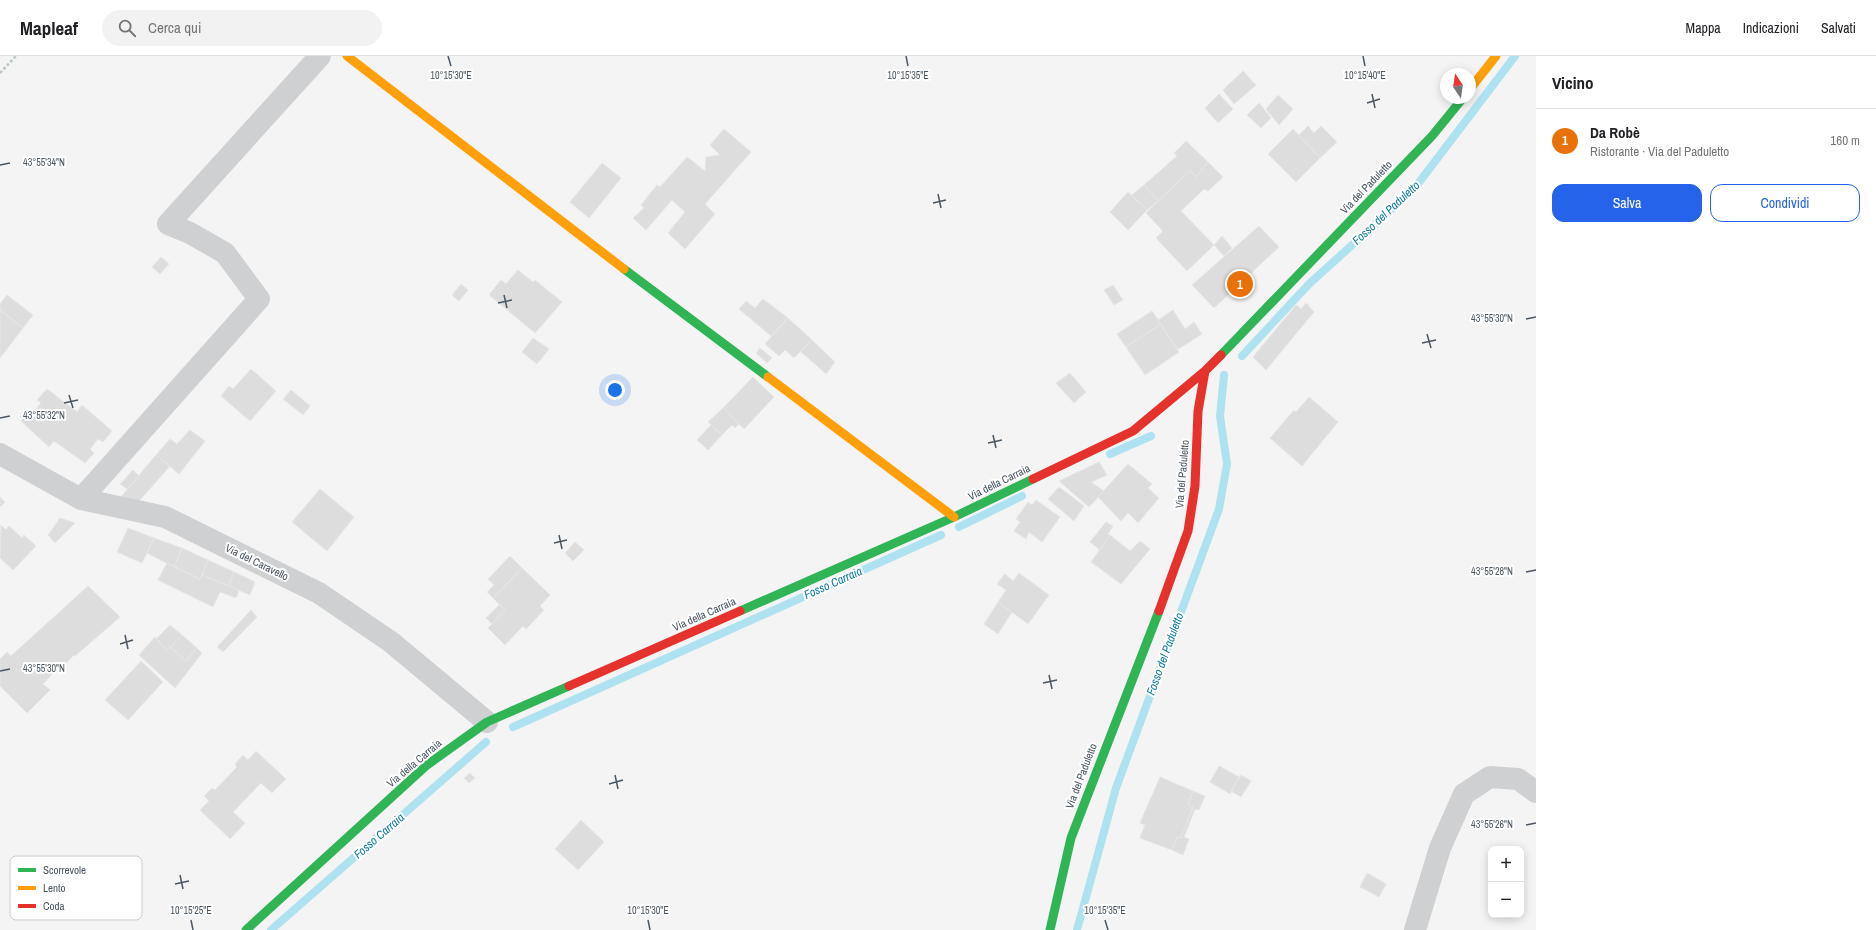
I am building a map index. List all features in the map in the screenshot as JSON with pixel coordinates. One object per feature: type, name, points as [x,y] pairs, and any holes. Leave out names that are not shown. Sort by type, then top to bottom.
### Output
[{"type":"street","points":[[81,498],[259,299],[225,253],[190,233],[168,224],[320,56]]},
{"type":"street","points":[[347,56],[567,225],[954,518]]},
{"type":"street","points":[[1476,81],[1496,56]]},
{"type":"street","name":"Via del Paduletto","points":[[1050,930],[1071,838],[1163,602],[1188,531],[1195,486],[1198,411],[1205,371],[1432,136],[1458,104]]},
{"type":"street","name":"Via della Carraia","points":[[246,930],[427,765],[487,722],[954,518],[1133,431],[1205,371]]},
{"type":"street","name":"Via del Caravello","points":[[0,454],[81,498],[164,516],[319,592],[391,642],[487,722]]},
{"type":"street","points":[[1415,930],[1440,848],[1464,794],[1490,777],[1518,779],[1536,792]]},
{"type":"path","points":[[0,73],[16,56]]},
{"type":"building","points":[[1243,71],[1256,85],[1234,104],[1223,90]]},
{"type":"building","points":[[1219,94],[1233,109],[1218,123],[1205,108]]},
{"type":"building","points":[[1278,95],[1293,109],[1279,125],[1266,109]]},
{"type":"building","points":[[1259,103],[1271,118],[1261,128],[1247,115]]},
{"type":"building","points":[[1308,126],[1314,133],[1321,126],[1337,142],[1320,158],[1299,135]]},
{"type":"building","points":[[724,129],[751,152],[705,204],[715,214],[685,249],[668,233],[685,212],[672,200],[646,230],[633,218],[644,208],[641,205],[657,185],[660,187],[687,157],[705,171],[706,157],[720,155],[710,145]]},
{"type":"building","points":[[1293,129],[1320,158],[1296,182],[1268,154]]},
{"type":"building","points":[[1186,141],[1208,162],[1196,177],[1190,170],[1158,201],[1144,185],[1177,156],[1174,153]]},
{"type":"building","points":[[1208,162],[1223,177],[1208,191],[1204,189],[1181,211],[1214,245],[1187,271],[1156,238],[1163,231],[1146,213],[1190,170],[1196,177]]},
{"type":"building","points":[[602,163],[621,178],[589,218],[570,202]]},
{"type":"building","points":[[1144,185],[1158,201],[1147,210],[1132,195]]},
{"type":"building","points":[[1128,192],[1147,210],[1128,230],[1110,212]]},
{"type":"building","points":[[1259,226],[1279,247],[1214,308],[1192,285]]},
{"type":"building","points":[[1222,236],[1232,248],[1224,256],[1214,245]]},
{"type":"building","points":[[161,257],[169,264],[160,274],[152,267]]},
{"type":"building","points":[[518,270],[533,282],[535,280],[562,302],[535,333],[489,295],[501,280],[506,284]]},
{"type":"building","points":[[461,284],[468,290],[459,301],[452,295]]},
{"type":"building","points":[[1113,285],[1123,300],[1114,305],[1104,290]]},
{"type":"building","points":[[7,295],[33,315],[23,328],[0,310],[0,304]]},
{"type":"building","points":[[763,299],[788,318],[771,336],[739,309],[746,301],[755,308]]},
{"type":"building","points":[[1306,303],[1314,312],[1266,370],[1253,357],[1296,305],[1301,309]]},
{"type":"building","points":[[0,310],[23,328],[0,358]]},
{"type":"building","points":[[1173,310],[1185,329],[1194,322],[1202,334],[1177,350],[1158,320]]},
{"type":"building","points":[[1152,311],[1161,324],[1126,347],[1117,334]]},
{"type":"building","points":[[788,318],[812,340],[794,358],[785,350],[779,356],[765,344]]},
{"type":"building","points":[[1161,324],[1179,352],[1145,375],[1126,347]]},
{"type":"building","points":[[533,338],[549,349],[537,364],[522,352]]},
{"type":"building","points":[[812,340],[835,362],[826,374],[800,351]]},
{"type":"building","points":[[760,348],[772,358],[767,363],[756,353]]},
{"type":"building","points":[[251,369],[276,391],[250,421],[221,396],[229,386],[233,389]]},
{"type":"building","points":[[1070,373],[1086,392],[1074,403],[1056,383]]},
{"type":"building","points":[[753,377],[774,397],[744,429],[723,408]]},
{"type":"building","points":[[47,389],[77,412],[82,405],[112,431],[103,442],[98,439],[90,449],[94,453],[85,463],[54,441],[49,447],[21,421],[29,411],[32,414],[37,408],[41,403],[37,400]]},
{"type":"building","points":[[291,390],[310,406],[303,415],[283,399]]},
{"type":"building","points":[[1309,397],[1338,422],[1302,466],[1270,438],[1294,410],[1296,412]]},
{"type":"building","points":[[723,408],[739,424],[735,428],[732,425],[722,435],[708,422]]},
{"type":"building","points":[[711,425],[722,435],[708,450],[697,440]]},
{"type":"building","points":[[190,430],[205,441],[179,474],[156,455],[170,439],[177,444]]},
{"type":"building","points":[[156,455],[170,466],[133,508],[120,498]]},
{"type":"building","points":[[1099,462],[1107,475],[1091,482],[1104,491],[1089,507],[1059,481]]},
{"type":"building","points":[[1128,464],[1152,484],[1148,488],[1159,498],[1138,523],[1128,513],[1121,521],[1098,497]]},
{"type":"building","points":[[133,470],[139,476],[127,489],[120,484]]},
{"type":"building","points":[[1059,487],[1084,506],[1074,521],[1048,499]]},
{"type":"building","points":[[320,489],[354,517],[327,551],[292,522]]},
{"type":"building","points":[[0,497],[5,502],[0,507]]},
{"type":"building","points":[[1036,500],[1060,517],[1042,542],[1029,532],[1026,539],[1014,531],[1020,522],[1016,519],[1028,502],[1032,505]]},
{"type":"building","points":[[60,518],[75,523],[55,543],[48,535]]},
{"type":"building","points":[[1106,522],[1113,526],[1108,534],[1110,535],[1100,550],[1090,542]]},
{"type":"building","points":[[1,525],[6,530],[9,526],[22,538],[24,535],[36,546],[13,570],[0,558]]},
{"type":"building","points":[[128,528],[154,538],[142,563],[117,552]]},
{"type":"building","points":[[1110,535],[1130,551],[1140,541],[1150,549],[1121,584],[1091,562]]},
{"type":"building","points":[[154,538],[182,548],[174,567],[147,553]]},
{"type":"building","points":[[575,542],[584,550],[573,561],[565,553]]},
{"type":"building","points":[[182,548],[208,560],[200,579],[174,567]]},
{"type":"building","points":[[510,556],[522,568],[493,598],[487,592],[494,585],[488,579]]},
{"type":"building","points":[[208,560],[234,572],[229,586],[202,575]]},
{"type":"building","points":[[167,563],[200,579],[202,575],[239,590],[236,598],[220,592],[213,607],[158,580]]},
{"type":"building","points":[[522,568],[550,595],[540,606],[544,610],[526,629],[523,626],[505,645],[488,628],[505,610],[493,598]]},
{"type":"building","points":[[234,572],[255,582],[250,595],[229,586]]},
{"type":"building","points":[[1019,573],[1049,595],[1028,624],[998,602],[1006,590],[997,584],[1005,574],[1013,581]]},
{"type":"building","points":[[88,586],[120,617],[75,656],[74,655],[59,670],[57,669],[43,684],[50,690],[27,713],[0,686],[0,659],[7,652],[11,656]]},
{"type":"building","points":[[998,602],[1012,612],[998,634],[984,624]]},
{"type":"building","points":[[500,604],[505,610],[492,624],[486,618]]},
{"type":"building","points":[[251,610],[257,617],[223,652],[217,647]]},
{"type":"building","points":[[170,625],[182,635],[167,650],[156,639]]},
{"type":"building","points":[[182,635],[197,648],[186,661],[170,647]]},
{"type":"building","points":[[155,637],[167,650],[170,647],[186,661],[197,648],[202,653],[175,688],[139,655]]},
{"type":"building","points":[[141,661],[163,682],[128,720],[105,700]]},
{"type":"building","points":[[256,751],[286,779],[272,793],[261,783],[233,812],[245,823],[230,839],[200,810],[209,801],[204,796],[212,788],[215,790],[237,767],[235,764],[243,755],[248,760]]},
{"type":"building","points":[[1219,766],[1239,777],[1230,794],[1210,782]]},
{"type":"building","points":[[470,773],[475,778],[469,783],[464,778]]},
{"type":"building","points":[[1241,775],[1251,781],[1241,797],[1231,791]]},
{"type":"building","points":[[1160,777],[1193,791],[1188,805],[1193,807],[1181,838],[1177,837],[1172,850],[1140,838],[1145,825],[1140,823]]},
{"type":"building","points":[[1193,791],[1205,796],[1199,810],[1195,809],[1184,837],[1189,839],[1183,855],[1172,850],[1177,837],[1181,838],[1193,807],[1188,805]]},
{"type":"building","points":[[581,820],[604,842],[578,870],[555,849]]},
{"type":"building","points":[[1367,873],[1386,884],[1379,897],[1360,887]]},
{"type":"waterway","name":"Fosso del Paduletto","points":[[1242,356],[1309,284],[1414,189],[1515,56]]},
{"type":"waterway","name":"Fosso del Paduletto","points":[[1077,930],[1116,788],[1219,509],[1227,464],[1220,416],[1224,375]]},
{"type":"waterway","name":"Fosso Carraia","points":[[1110,454],[1151,436]]},
{"type":"waterway","name":"Fosso Carraia","points":[[959,527],[1022,496]]},
{"type":"waterway","name":"Fosso Carraia","points":[[513,727],[941,535]]},
{"type":"waterway","name":"Fosso Carraia","points":[[271,930],[486,742]]},
{"type":"traffic: fast","points":[[1221,355],[1432,136],[1458,104]]},
{"type":"traffic: fast","points":[[624,269],[768,377]]},
{"type":"traffic: fast","points":[[740,611],[954,517],[1033,479]]},
{"type":"traffic: fast","points":[[1050,930],[1071,838],[1159,611]]},
{"type":"traffic: fast","points":[[246,930],[427,765],[487,722],[569,686]]},
{"type":"traffic: slow","points":[[347,56],[624,269]]},
{"type":"traffic: slow","points":[[1476,81],[1496,56]]},
{"type":"traffic: slow","points":[[768,377],[954,517]]},
{"type":"traffic: jam","points":[[1033,479],[1133,431],[1205,371],[1221,355]]},
{"type":"traffic: jam","points":[[1159,611],[1188,531],[1195,486],[1198,411],[1205,371]]},
{"type":"traffic: jam","points":[[569,686],[740,611]]},
{"type":"place","name":"Da Robè","points":[[1240,284]]}]
